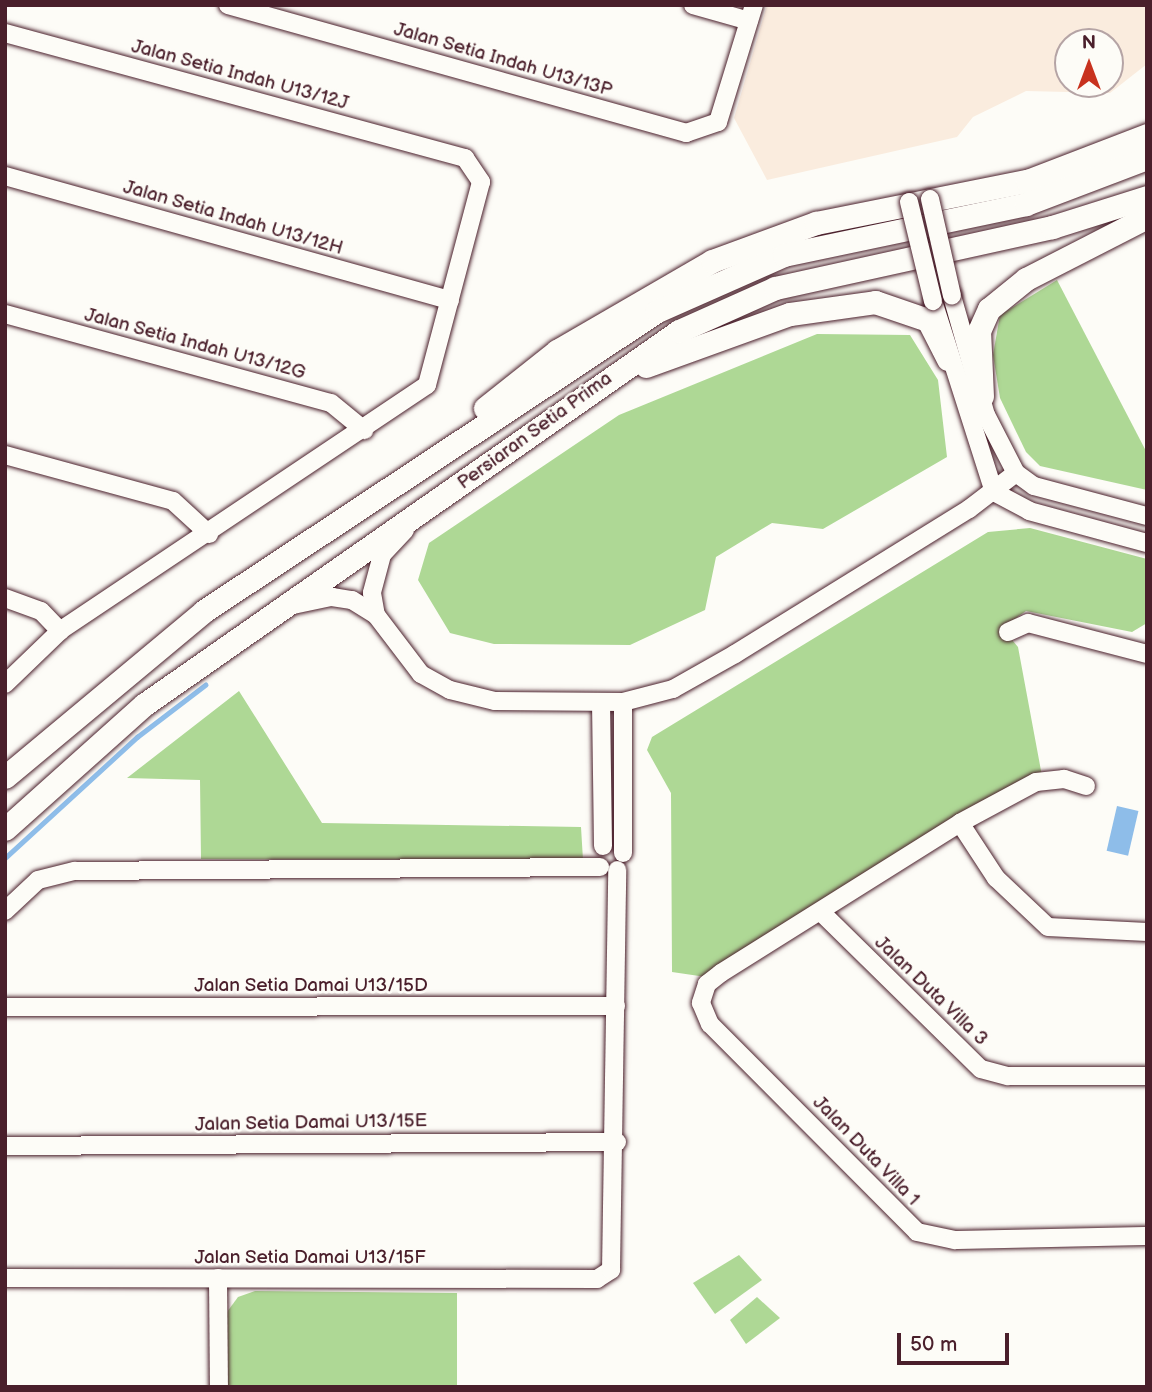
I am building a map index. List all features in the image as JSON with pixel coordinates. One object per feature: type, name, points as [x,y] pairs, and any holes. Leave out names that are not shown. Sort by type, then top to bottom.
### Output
[{"type":"street","name":"Jalan Setia Indah U13/13P","points":[[228,5],[687,133],[718,122],[752,13]]},
{"type":"street","points":[[693,5],[752,13]]},
{"type":"street","name":"Jalan Setia Indah U13/12J","points":[[5,33],[465,158],[481,183],[450,300]]},
{"type":"street","points":[[377,491],[557,351],[668,282],[816,223],[919,200],[1027,181],[1147,135]]},
{"type":"street","name":"Persiaran Setia Prima","points":[[5,776],[204,611],[377,491],[657,312],[720,280],[843,239],[1026,204],[1147,158]]},
{"type":"street","name":"Jalan Setia Indah U13/12H","points":[[5,176],[450,300]]},
{"type":"street","name":"Persiaran Setia Prima","points":[[5,829],[145,704],[413,521],[590,390],[680,331],[775,288],[1052,227],[1147,197]]},
{"type":"street","points":[[919,200],[952,296],[982,397],[1016,473],[1034,486],[1147,516]]},
{"type":"street","points":[[919,200],[933,301],[947,359],[994,492],[1028,511],[1147,543]]},
{"type":"street","points":[[982,397],[979,331],[989,309],[1026,279],[1147,217]]},
{"type":"street","points":[[5,684],[60,631],[209,534],[427,385],[450,300]]},
{"type":"street","points":[[590,390],[698,343],[831,305],[875,302],[907,309],[928,320],[947,359]]},
{"type":"street","name":"Jalan Setia Indah U13/12G","points":[[5,314],[331,403],[364,430]]},
{"type":"street","points":[[5,455],[173,501],[209,534]]},
{"type":"street","points":[[292,605],[332,597],[352,600],[376,615],[421,674],[450,690],[495,701],[623,702],[646,699],[735,654],[994,492],[1016,473]]},
{"type":"street","points":[[376,615],[373,574],[413,521]]},
{"type":"street","points":[[5,598],[41,611],[60,631]]},
{"type":"street","points":[[1008,632],[1028,624],[1147,654]]},
{"type":"street","points":[[623,734],[646,699]]},
{"type":"street","points":[[570,702],[602,738]]},
{"type":"street","points":[[601,702],[603,846],[613,863]]},
{"type":"street","points":[[617,1142],[613,863],[623,702]]},
{"type":"street","points":[[823,914],[960,823],[1035,782],[1064,779],[1086,786]]},
{"type":"street","points":[[960,823],[996,878],[1048,927],[1147,932]]},
{"type":"street","points":[[5,911],[38,880],[75,871],[613,863]]},
{"type":"street","name":"Jalan Duta Villa 1","points":[[823,914],[707,984],[701,1003],[710,1024],[917,1232],[955,1240],[1147,1236]]},
{"type":"street","name":"Jalan Duta Villa 3","points":[[823,914],[981,1069],[1008,1076],[1147,1076]]},
{"type":"street","name":"Jalan Setia Damai U13/15D","points":[[5,1007],[616,1006]]},
{"type":"street","name":"Jalan Setia Damai U13/15E","points":[[5,1146],[617,1142]]},
{"type":"street","name":"Jalan Setia Damai U13/15F","points":[[5,1278],[597,1279],[611,1270],[617,1142]]},
{"type":"street","points":[[218,1278],[219,1387]]},
{"type":"shaded area","points":[[767,5],[1147,5],[1147,64],[1124,82],[1124,28],[1054,28],[1054,92],[1026,91],[973,117],[957,137],[767,180],[734,118]]},
{"type":"green space","points":[[1057,280],[1147,453],[1147,490],[1040,466],[1026,452],[1000,398],[993,355],[1000,315]]},
{"type":"green space","points":[[817,334],[910,335],[938,380],[947,457],[823,529],[772,523],[716,557],[705,610],[630,645],[494,644],[450,633],[418,580],[429,543],[619,415]]},
{"type":"green space","points":[[1030,528],[1147,559],[1147,623],[1132,632],[1026,611],[1002,628],[1018,647],[1042,776],[706,977],[672,972],[671,793],[647,750],[652,737],[988,532]]},
{"type":"green space","points":[[239,691],[322,823],[581,827],[583,860],[201,859],[200,780],[127,778]]},
{"type":"green space","points":[[739,1255],[762,1280],[715,1314],[693,1283]]},
{"type":"green space","points":[[255,1291],[457,1293],[457,1387],[228,1387],[227,1312],[238,1297]]},
{"type":"green space","points":[[757,1297],[780,1318],[746,1344],[730,1320]]},
{"type":"water","points":[[1117,806],[1138,811],[1128,856],[1107,851]]},
{"type":"waterway","points":[[5,858],[137,737],[205,685]]}]
